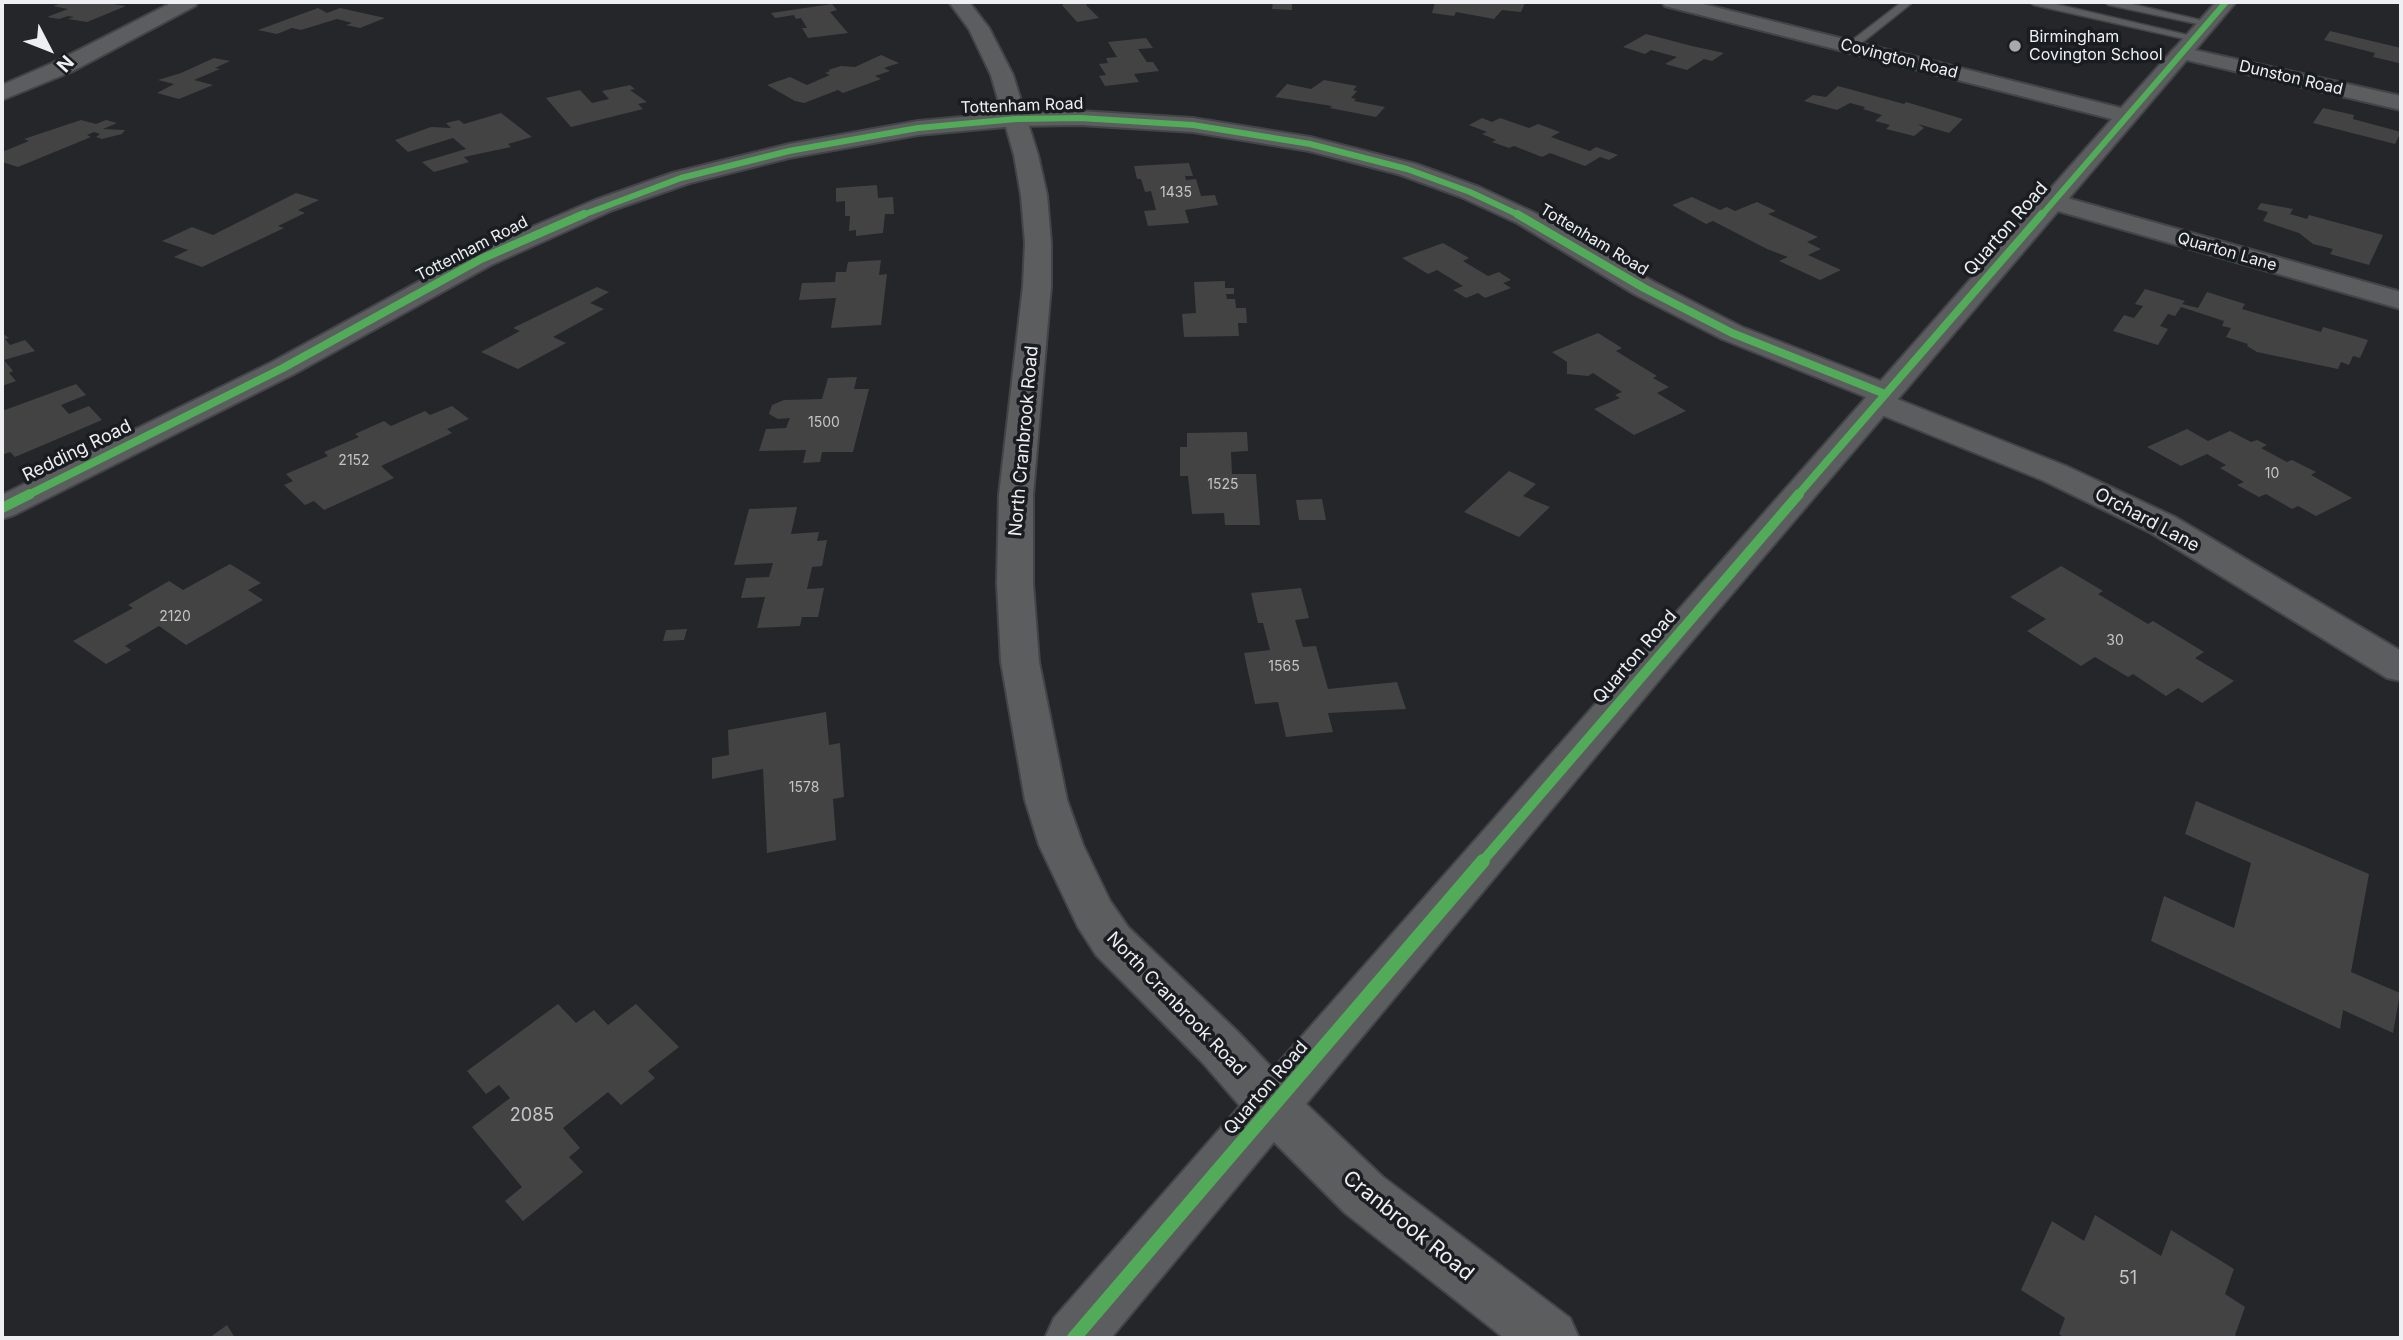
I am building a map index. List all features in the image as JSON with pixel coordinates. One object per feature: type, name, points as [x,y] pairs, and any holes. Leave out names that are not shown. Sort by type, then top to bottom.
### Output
[{"type":"street","points":[[2,93],[65,66],[188,2]]},
{"type":"street","name":"North Cranbrook Road","points":[[959,2],[993,53],[1016,119],[1034,195],[1038,243],[1035,323],[1016,495],[1015,583],[1020,662],[1046,800],[1061,845],[1080,888],[1112,941],[1220,1047],[1273,1106]]},
{"type":"street","name":"Covington Road","points":[[1672,2],[2126,116]]},
{"type":"street","name":"Quarton Road","points":[[1074,1338],[2226,2]]},
{"type":"street","name":"Dunston Road","points":[[2194,38],[2401,103]]},
{"type":"street","name":"Tottenham Road","points":[[168,426],[343,337],[481,259],[604,205],[681,178],[802,148],[918,128],[1016,119],[1080,118],[1204,126],[1310,144],[1407,169],[1470,192],[1514,212],[1644,288],[1722,328],[1882,398]]},
{"type":"street","name":"Quarton Lane","points":[[2053,202],[2401,301]]},
{"type":"street","name":"Orchard Lane","points":[[1882,398],[2054,473],[2163,525],[2401,668]]},
{"type":"street","name":"Redding Road","points":[[2,508],[168,426]]},
{"type":"street","name":"Cranbrook Road","points":[[1273,1106],[1364,1195],[1550,1338]]},
{"type":"lane","points":[[1850,47],[1908,2]]},
{"type":"lane","points":[[2034,2],[2194,38]]},
{"type":"lane","points":[[2109,2],[2194,38]]},
{"type":"building","points":[[65,2],[99,2],[126,6],[87,22],[68,19],[74,17],[68,16],[59,19],[47,17],[68,9],[53,6]]},
{"type":"building","points":[[1067,2],[1090,2],[1086,5],[1099,18],[1077,22],[1062,5]]},
{"type":"building","points":[[1273,2],[1292,2],[1292,10],[1272,9]]},
{"type":"building","points":[[1435,2],[1525,3],[1521,12],[1502,10],[1494,19],[1456,12],[1454,16],[1432,13]]},
{"type":"building","points":[[832,4],[837,10],[830,12],[848,33],[808,38],[802,28],[807,28],[801,18],[796,19],[794,15],[775,18],[771,13]]},
{"type":"building","points":[[318,8],[327,13],[340,8],[385,18],[360,28],[346,25],[352,23],[337,19],[301,30],[292,28],[277,34],[258,30]]},
{"type":"building","points":[[2330,31],[2401,48],[2399,63],[2373,57],[2375,53],[2324,40]]},
{"type":"building","points":[[1646,34],[1724,53],[1712,61],[1704,59],[1687,70],[1665,64],[1677,57],[1651,50],[1645,54],[1623,47]]},
{"type":"building","points":[[1146,38],[1153,48],[1138,49],[1147,62],[1153,62],[1159,71],[1134,74],[1139,82],[1105,86],[1099,76],[1106,75],[1099,64],[1108,63],[1106,58],[1117,57],[1108,42]]},
{"type":"building","points":[[881,55],[899,63],[884,68],[890,71],[875,76],[881,79],[843,93],[838,90],[804,103],[795,101],[767,85],[790,77],[807,85],[830,75],[825,73],[830,71],[828,70],[841,66],[855,67]]},
{"type":"building","points":[[214,58],[230,61],[215,68],[220,69],[194,80],[213,85],[179,99],[157,93],[174,84],[158,80]]},
{"type":"building","points":[[1324,80],[1357,86],[1353,90],[1357,91],[1351,98],[1356,99],[1354,101],[1385,107],[1376,117],[1330,108],[1332,106],[1275,97],[1287,84],[1311,89]]},
{"type":"building","points":[[630,85],[635,89],[630,90],[647,102],[638,104],[643,109],[571,127],[546,98],[580,90],[592,103],[609,99],[602,91]]},
{"type":"building","points":[[1838,86],[1963,119],[1949,133],[1918,124],[1924,128],[1914,136],[1886,129],[1890,125],[1875,121],[1882,115],[1863,109],[1865,107],[1850,103],[1837,110],[1804,101],[1813,95],[1826,97]]},
{"type":"building","points":[[2323,108],[2354,115],[2353,119],[2401,132],[2395,144],[2313,123]]},
{"type":"building","points":[[501,113],[532,137],[508,144],[511,147],[464,157],[469,162],[434,172],[422,162],[466,149],[453,138],[408,152],[395,140],[431,127],[451,128],[446,123],[459,120],[464,124]]},
{"type":"building","points":[[1482,118],[1492,122],[1500,118],[1529,128],[1538,124],[1560,132],[1551,137],[1590,151],[1596,147],[1618,155],[1609,160],[1600,157],[1585,166],[1550,153],[1542,157],[1514,146],[1509,148],[1492,142],[1496,140],[1482,134],[1487,132],[1469,125]]},
{"type":"building","points":[[81,120],[96,124],[106,120],[117,123],[103,129],[125,130],[122,134],[102,139],[96,137],[100,134],[94,132],[87,135],[91,137],[18,167],[2,162],[2,152],[29,141],[24,139]]},
{"type":"building","points":[[1189,163],[1193,176],[1185,176],[1186,180],[1196,179],[1201,196],[1215,195],[1218,205],[1185,210],[1189,223],[1148,226],[1144,211],[1156,210],[1151,191],[1145,192],[1141,179],[1137,179],[1134,166]]},
{"type":"building","points":[[877,185],[878,198],[893,197],[894,214],[885,214],[883,233],[856,236],[856,230],[849,231],[850,216],[845,216],[845,201],[836,202],[836,188]]},
{"type":"building","points":[[296,193],[319,200],[298,210],[305,213],[278,226],[284,228],[202,267],[174,257],[188,250],[162,241],[192,227],[213,235]]},
{"type":"building","points":[[1692,197],[1720,210],[1727,207],[1735,211],[1757,202],[1776,211],[1768,214],[1818,237],[1807,242],[1821,249],[1808,255],[1841,270],[1820,280],[1779,261],[1788,257],[1713,221],[1706,224],[1672,205]]},
{"type":"building","points":[[2261,203],[2293,209],[2290,214],[2307,219],[2309,215],[2383,235],[2369,265],[2330,254],[2333,249],[2313,244],[2299,233],[2263,221],[2268,212],[2257,209]]},
{"type":"building","points":[[1443,243],[1469,258],[1463,261],[1488,276],[1499,272],[1511,280],[1503,283],[1511,288],[1485,298],[1478,293],[1466,298],[1453,290],[1463,286],[1437,270],[1428,274],[1402,258]]},
{"type":"building","points":[[881,260],[879,275],[887,274],[881,325],[831,328],[836,298],[799,300],[802,283],[835,282],[836,272],[846,272],[848,262]]},
{"type":"building","points":[[1225,281],[1225,288],[1234,288],[1234,294],[1226,294],[1227,299],[1235,299],[1236,308],[1246,308],[1247,323],[1238,323],[1239,336],[1184,337],[1182,314],[1196,313],[1194,282]]},
{"type":"building","points":[[597,287],[609,292],[590,303],[604,309],[553,337],[566,343],[518,369],[481,352],[520,331],[513,328]]},
{"type":"building","points":[[2145,289],[2185,301],[2182,304],[2198,308],[2207,292],[2245,304],[2242,309],[2321,332],[2323,327],[2368,340],[2360,358],[2353,356],[2349,365],[2341,362],[2338,369],[2257,352],[2247,346],[2248,344],[2226,337],[2231,328],[2222,326],[2224,321],[2181,307],[2175,316],[2168,314],[2160,326],[2168,329],[2158,345],[2113,331],[2124,315],[2134,318],[2143,306],[2135,304]]},
{"type":"building","points":[[2,333],[9,338],[5,339],[10,345],[25,340],[35,351],[4,360],[13,371],[9,373],[16,381],[2,386]]},
{"type":"building","points":[[1598,333],[1622,348],[1616,351],[1657,376],[1653,378],[1669,387],[1657,393],[1686,411],[1634,435],[1594,409],[1620,398],[1615,395],[1622,392],[1593,373],[1588,376],[1567,374],[1567,362],[1552,352]]},
{"type":"building","points":[[857,377],[854,389],[869,389],[853,452],[822,452],[820,462],[803,463],[806,450],[759,451],[766,429],[786,428],[790,418],[778,419],[769,414],[772,405],[784,400],[822,399],[828,378]]},
{"type":"building","points":[[76,384],[86,395],[61,405],[69,414],[89,406],[102,420],[15,457],[10,452],[2,455],[2,411]]},
{"type":"building","points":[[452,406],[469,419],[447,429],[452,433],[381,466],[394,478],[324,510],[314,501],[305,505],[284,485],[293,481],[286,474],[328,456],[324,452],[359,437],[355,434],[384,421],[391,426],[425,411],[430,415]]},
{"type":"building","points":[[2187,429],[2208,441],[2230,431],[2251,442],[2257,440],[2267,445],[2261,448],[2287,462],[2292,460],[2316,472],[2311,475],[2352,498],[2316,516],[2298,506],[2292,509],[2266,494],[2259,497],[2237,485],[2244,482],[2220,468],[2226,465],[2207,454],[2181,466],[2147,447]]},
{"type":"building","points":[[1247,432],[1248,451],[1231,452],[1232,474],[1256,474],[1260,525],[1225,525],[1224,513],[1192,514],[1188,476],[1180,476],[1180,447],[1187,447],[1187,433]]},
{"type":"building","points":[[1509,471],[1536,484],[1523,496],[1550,507],[1519,537],[1464,512]]},
{"type":"building","points":[[1322,499],[1326,520],[1299,520],[1296,500]]},
{"type":"building","points":[[797,507],[791,534],[819,532],[817,541],[827,540],[822,566],[812,567],[807,589],[824,588],[818,617],[802,617],[800,626],[757,628],[765,597],[741,598],[746,578],[769,577],[773,563],[734,565],[749,509]]},
{"type":"building","points":[[230,564],[261,583],[248,590],[263,600],[186,645],[159,626],[125,646],[131,650],[106,664],[73,641],[133,608],[128,605],[169,581],[183,590]]},
{"type":"building","points":[[2061,566],[2103,591],[2098,594],[2148,624],[2153,621],[2204,652],[2195,658],[2234,681],[2202,703],[2178,688],[2166,696],[2133,674],[2128,677],[2095,657],[2081,666],[2027,631],[2046,619],[2010,597]]},
{"type":"building","points":[[1301,588],[1309,618],[1295,620],[1303,647],[1316,646],[1328,689],[1397,682],[1406,709],[1328,713],[1333,732],[1286,737],[1278,702],[1255,704],[1244,653],[1270,650],[1263,623],[1258,623],[1251,593]]},
{"type":"building","points":[[687,629],[684,640],[663,641],[666,630]]},
{"type":"building","points":[[826,712],[829,745],[840,743],[844,797],[833,799],[836,840],[767,853],[763,769],[712,779],[712,758],[729,755],[728,730]]},
{"type":"building","points":[[2196,801],[2369,874],[2351,972],[2400,993],[2393,1033],[2343,1010],[2340,1029],[2151,941],[2164,896],[2234,928],[2251,863],[2185,834]]},
{"type":"building","points":[[558,1004],[576,1023],[594,1010],[608,1025],[636,1004],[679,1047],[648,1071],[655,1078],[621,1105],[608,1092],[563,1128],[580,1148],[569,1157],[583,1172],[523,1221],[505,1201],[522,1187],[472,1127],[510,1098],[499,1085],[486,1094],[467,1071]]},
{"type":"building","points":[[2095,1215],[2161,1256],[2171,1230],[2234,1269],[2225,1294],[2245,1307],[2235,1335],[2240,1338],[2065,1338],[2059,1334],[2065,1318],[2021,1290],[2052,1221],[2084,1241]]},
{"type":"building","points":[[227,1325],[235,1338],[209,1338]]},
{"type":"cycle path","points":[[1074,1338],[1672,640],[2226,2]]},
{"type":"cycle path","points":[[2,508],[283,368],[481,259],[604,205],[681,178],[789,151],[918,128],[1016,119],[1080,118],[1193,125],[1310,144],[1407,169],[1470,192],[1526,218],[1644,288],[1732,333],[1885,394]]},
{"type":"place","name":"Birmingham Covington School","points":[[2015,46]]}]
